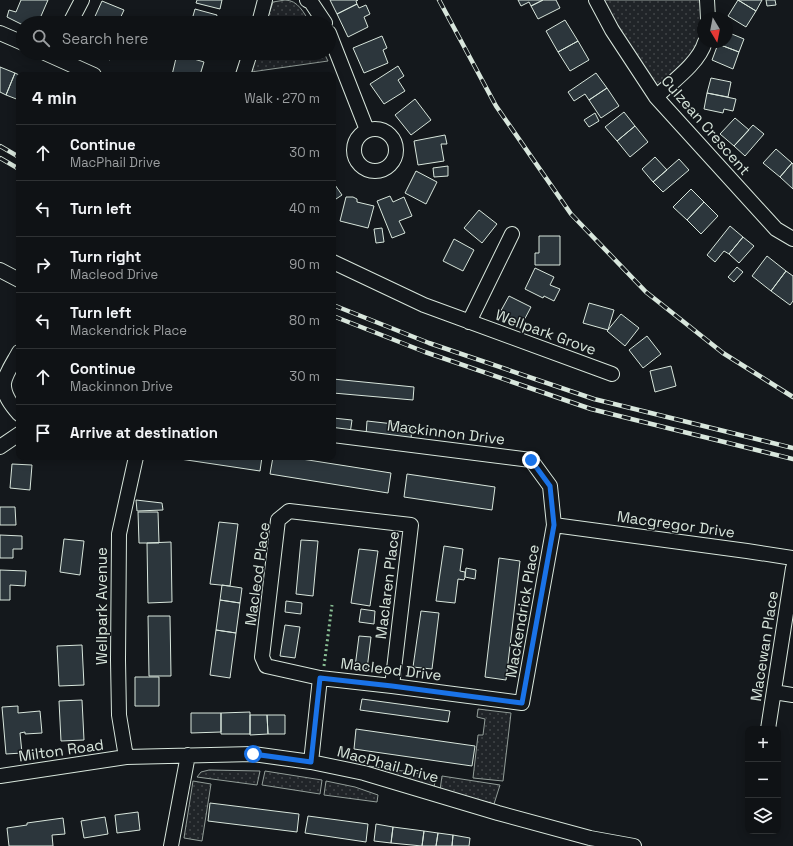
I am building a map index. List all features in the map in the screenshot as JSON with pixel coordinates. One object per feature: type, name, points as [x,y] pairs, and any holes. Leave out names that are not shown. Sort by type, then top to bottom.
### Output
[{"type":"street","points":[[74,16],[82,0]]},
{"type":"street","points":[[261,16],[266,0]]},
{"type":"street","points":[[307,0],[311,2],[320,16]]},
{"type":"street","name":"Culzean Crescent","points":[[596,0],[612,30],[656,97],[776,229],[793,239]]},
{"type":"street","points":[[706,0],[707,12]]},
{"type":"street","points":[[0,33],[16,40]]},
{"type":"street","points":[[656,97],[686,70],[704,48]]},
{"type":"street","points":[[336,51],[367,130]]},
{"type":"street","points":[[63,60],[88,72]]},
{"type":"street","points":[[244,72],[248,60]]},
{"type":"street","name":"Wellpark Grove","points":[[469,322],[512,234]]},
{"type":"street","name":"Wellpark Grove","points":[[336,263],[424,305],[612,374]]},
{"type":"street","points":[[0,270],[16,278]]},
{"type":"street","points":[[16,358],[4,383],[8,400],[16,410]]},
{"type":"street","name":"Mackinnon Drive","points":[[336,435],[531,460],[550,486],[554,525]]},
{"type":"street","points":[[0,447],[16,436]]},
{"type":"street","name":"Wellpark Avenue","points":[[126,757],[119,707],[119,534],[135,460]]},
{"type":"street","name":"Macleod Place","points":[[262,657],[278,520],[289,511],[349,517]]},
{"type":"street","name":"Maclaren Place","points":[[349,517],[411,525],[392,686]]},
{"type":"street","name":"Macgregor Drive","points":[[554,525],[793,558]]},
{"type":"street","name":"Mackendrick Place","points":[[522,703],[554,525]]},
{"type":"street","name":"Macewan Place","points":[[768,726],[793,568]]},
{"type":"street","name":"Macleod Drive","points":[[262,657],[266,666],[320,678],[522,703]]},
{"type":"street","points":[[311,762],[320,678]]},
{"type":"street","points":[[774,692],[793,695]]},
{"type":"street","name":"MacPhail Drive","points":[[126,757],[253,754],[311,762],[364,773],[498,813],[588,842],[634,846]]},
{"type":"street","points":[[171,846],[188,755]]},
{"type":"street","name":"Milton Road","points":[[0,776],[126,757]]},
{"type":"shaded area","points":[[285,0],[294,2],[306,16],[268,16],[273,2]]},
{"type":"shaded area","points":[[596,0],[707,0],[704,12],[697,12],[698,48],[656,97]]},
{"type":"shaded area","points":[[255,60],[328,61],[251,72]]},
{"type":"shaded area","points":[[478,709],[511,713],[503,781],[473,778],[478,735],[483,735],[485,719],[477,717]]},
{"type":"shaded area","points":[[369,766],[436,776],[434,787],[369,768]]},
{"type":"shaded area","points":[[209,770],[260,771],[257,785],[197,777],[201,772]]},
{"type":"shaded area","points":[[265,771],[322,780],[320,794],[262,785]]},
{"type":"shaded area","points":[[442,776],[500,785],[494,804],[440,790]]},
{"type":"shaded area","points":[[193,781],[211,784],[202,841],[184,838]]},
{"type":"shaded area","points":[[326,781],[355,787],[378,795],[377,802],[324,795]]},
{"type":"building","points":[[21,0],[48,0],[41,16],[16,16],[16,22],[7,17],[9,10],[16,12]]},
{"type":"building","points":[[197,0],[222,0],[220,9],[196,3]]},
{"type":"building","points":[[330,0],[358,0],[356,1],[357,4],[337,14]]},
{"type":"building","points":[[518,0],[543,0],[531,6],[529,2],[521,6]]},
{"type":"building","points":[[543,0],[556,0],[560,8],[538,19],[531,6]]},
{"type":"building","points":[[738,0],[762,0],[756,11]]},
{"type":"building","points":[[738,0],[756,11],[746,27],[733,19],[733,12],[730,12]]},
{"type":"building","points":[[766,0],[775,0],[776,5],[767,6]]},
{"type":"building","points":[[102,1],[124,10],[121,16],[95,16]]},
{"type":"building","points":[[357,4],[359,8],[366,5],[370,14],[364,17],[368,27],[348,37],[337,14]]},
{"type":"building","points":[[195,9],[217,15],[217,16],[193,16]]},
{"type":"building","points":[[565,20],[578,41],[558,52],[546,31]]},
{"type":"building","points":[[733,34],[744,39],[739,52],[728,48],[733,48]]},
{"type":"building","points":[[382,36],[387,48],[383,50],[388,63],[364,73],[353,48]]},
{"type":"building","points":[[578,41],[589,60],[570,71],[558,52]]},
{"type":"building","points":[[716,48],[728,48],[739,52],[733,69],[712,60]]},
{"type":"building","points":[[176,60],[197,60],[204,62],[201,72],[173,72]]},
{"type":"building","points":[[398,66],[404,76],[398,80],[405,91],[384,104],[370,84]]},
{"type":"building","points":[[0,67],[15,73],[6,95],[0,92]]},
{"type":"building","points":[[15,73],[16,99],[6,95]]},
{"type":"building","points":[[596,73],[607,88],[589,100],[585,94],[574,101],[568,92]]},
{"type":"building","points":[[711,78],[731,82],[728,97],[707,93]]},
{"type":"building","points":[[607,88],[619,106],[601,118],[589,100]]},
{"type":"building","points":[[707,93],[736,99],[733,111],[724,109],[723,113],[704,109]]},
{"type":"building","points":[[415,99],[431,120],[411,135],[395,115]]},
{"type":"building","points":[[624,112],[635,126],[617,141],[605,127]]},
{"type":"building","points":[[595,113],[599,121],[589,127],[584,120]]},
{"type":"building","points":[[735,118],[749,130],[734,146],[720,134]]},
{"type":"building","points":[[753,125],[764,134],[745,156],[734,146]]},
{"type":"building","points":[[635,126],[648,142],[630,157],[617,141]]},
{"type":"building","points":[[445,135],[447,144],[441,144],[444,161],[418,165],[414,141]]},
{"type":"building","points":[[776,149],[792,163],[780,177],[763,163]]},
{"type":"building","points":[[655,157],[667,170],[653,182],[642,169]]},
{"type":"building","points":[[679,159],[689,170],[663,192],[653,182]]},
{"type":"building","points":[[792,163],[793,164],[793,189],[780,177]]},
{"type":"building","points":[[448,166],[448,176],[434,177],[433,168]]},
{"type":"building","points":[[416,171],[437,182],[426,204],[405,193]]},
{"type":"building","points":[[336,186],[342,195],[336,199]]},
{"type":"building","points":[[691,189],[704,202],[687,220],[673,207]]},
{"type":"building","points":[[390,196],[393,202],[404,197],[412,216],[399,221],[405,233],[392,238],[377,201]]},
{"type":"building","points":[[346,197],[353,197],[357,199],[357,202],[374,206],[368,228],[340,221]]},
{"type":"building","points":[[704,202],[718,216],[701,234],[687,220]]},
{"type":"building","points":[[479,210],[497,224],[482,243],[464,228]]},
{"type":"building","points":[[730,226],[743,237],[729,254],[724,251],[715,262],[707,255]]},
{"type":"building","points":[[382,228],[384,242],[376,243],[374,229]]},
{"type":"building","points":[[539,236],[560,236],[560,265],[535,265],[535,253],[539,253]]},
{"type":"building","points":[[743,237],[754,246],[739,263],[729,254]]},
{"type":"building","points":[[454,239],[474,250],[463,271],[443,261]]},
{"type":"building","points":[[767,256],[786,271],[771,291],[752,276]]},
{"type":"building","points":[[737,267],[743,272],[734,282],[728,277]]},
{"type":"building","points":[[535,268],[554,277],[550,285],[560,289],[554,301],[544,296],[543,298],[525,289]]},
{"type":"building","points":[[786,271],[793,276],[793,301],[790,305],[771,291]]},
{"type":"building","points":[[509,296],[531,307],[520,328],[498,316]]},
{"type":"building","points":[[589,303],[614,310],[608,330],[583,323]]},
{"type":"building","points":[[621,314],[639,328],[625,346],[607,331]]},
{"type":"building","points":[[647,336],[661,354],[643,368],[629,350]]},
{"type":"building","points":[[671,366],[676,386],[655,392],[650,371]]},
{"type":"building","points":[[336,379],[414,387],[413,400],[336,393]]},
{"type":"building","points":[[336,418],[352,420],[350,434],[336,432]]},
{"type":"building","points":[[367,421],[412,426],[411,439],[366,435]]},
{"type":"building","points":[[187,460],[262,460],[260,471]]},
{"type":"building","points":[[272,460],[308,460],[391,473],[388,493],[270,474]]},
{"type":"building","points":[[12,464],[32,465],[30,490],[10,488]]},
{"type":"building","points":[[407,474],[495,487],[492,510],[404,497]]},
{"type":"building","points":[[136,500],[162,503],[163,510],[137,511]]},
{"type":"building","points":[[0,507],[15,507],[16,525],[0,525]]},
{"type":"building","points":[[138,512],[158,512],[159,543],[139,543]]},
{"type":"building","points":[[219,522],[238,524],[230,586],[210,584]]},
{"type":"building","points":[[0,535],[22,536],[22,549],[13,549],[13,558],[0,558]]},
{"type":"building","points":[[64,539],[84,541],[80,575],[60,572]]},
{"type":"building","points":[[301,540],[318,541],[313,596],[296,594]]},
{"type":"building","points":[[171,542],[172,602],[148,603],[147,543]]},
{"type":"building","points":[[444,546],[463,549],[460,571],[465,572],[465,577],[464,580],[458,579],[455,603],[436,601]]},
{"type":"building","points":[[359,549],[378,551],[370,606],[351,603]]},
{"type":"building","points":[[499,558],[520,561],[506,680],[485,677]]},
{"type":"building","points":[[466,568],[476,570],[475,579],[465,577]]},
{"type":"building","points":[[0,570],[26,571],[25,586],[10,585],[10,600],[0,600]]},
{"type":"building","points":[[222,585],[242,588],[240,603],[220,600]]},
{"type":"building","points":[[220,600],[240,603],[236,633],[216,630]]},
{"type":"building","points":[[286,601],[302,603],[301,614],[285,612]]},
{"type":"building","points":[[361,609],[375,611],[374,624],[359,622]]},
{"type":"building","points":[[421,611],[439,613],[432,669],[413,667]]},
{"type":"building","points":[[148,616],[170,616],[171,676],[149,676]]},
{"type":"building","points":[[285,625],[300,627],[295,658],[280,656]]},
{"type":"building","points":[[216,630],[236,633],[230,678],[210,675]]},
{"type":"building","points":[[359,636],[371,637],[367,669],[355,667]]},
{"type":"building","points":[[82,645],[84,685],[59,686],[57,646]]},
{"type":"building","points":[[135,677],[159,677],[159,706],[135,706]]},
{"type":"building","points":[[362,699],[450,711],[448,722],[360,710]]},
{"type":"building","points":[[82,700],[84,740],[61,741],[59,701]]},
{"type":"building","points":[[18,706],[18,713],[40,711],[42,733],[20,733],[22,753],[6,754],[2,707]]},
{"type":"building","points":[[250,712],[250,734],[221,734],[221,713]]},
{"type":"building","points":[[191,713],[221,713],[221,732],[191,733]]},
{"type":"building","points":[[250,715],[267,715],[268,734],[250,735]]},
{"type":"building","points":[[267,715],[285,715],[285,734],[268,734]]},
{"type":"building","points":[[356,729],[475,746],[472,766],[354,749]]},
{"type":"building","points":[[210,803],[299,814],[297,832],[208,821]]},
{"type":"building","points":[[138,812],[140,830],[117,833],[115,815]]},
{"type":"building","points":[[308,816],[368,824],[366,842],[305,833]]},
{"type":"building","points":[[105,817],[108,834],[84,838],[81,821]]},
{"type":"building","points":[[63,818],[65,834],[52,835],[53,846],[9,846],[7,828],[27,825],[27,823]]},
{"type":"building","points":[[376,824],[393,827],[391,843],[374,841]]},
{"type":"building","points":[[393,827],[424,831],[422,846],[391,843]]},
{"type":"building","points":[[424,831],[438,833],[436,846],[422,846]]},
{"type":"building","points":[[438,833],[453,835],[452,846],[436,846]]},
{"type":"building","points":[[453,835],[470,838],[469,846],[452,846]]},
{"type":"railway","points":[[439,0],[496,106],[571,214],[646,292],[723,353],[793,397]]},
{"type":"railway","points":[[0,146],[16,155]]},
{"type":"railway","points":[[0,158],[16,167]]},
{"type":"railway","points":[[336,306],[429,343],[594,399],[793,448]]},
{"type":"railway","points":[[336,317],[425,352],[591,409],[793,459]]},
{"type":"hedge","points":[[324,666],[332,605]]},
{"type":"route","points":[[253,754],[311,762],[320,678],[522,703],[554,525],[550,486],[531,460]]}]
